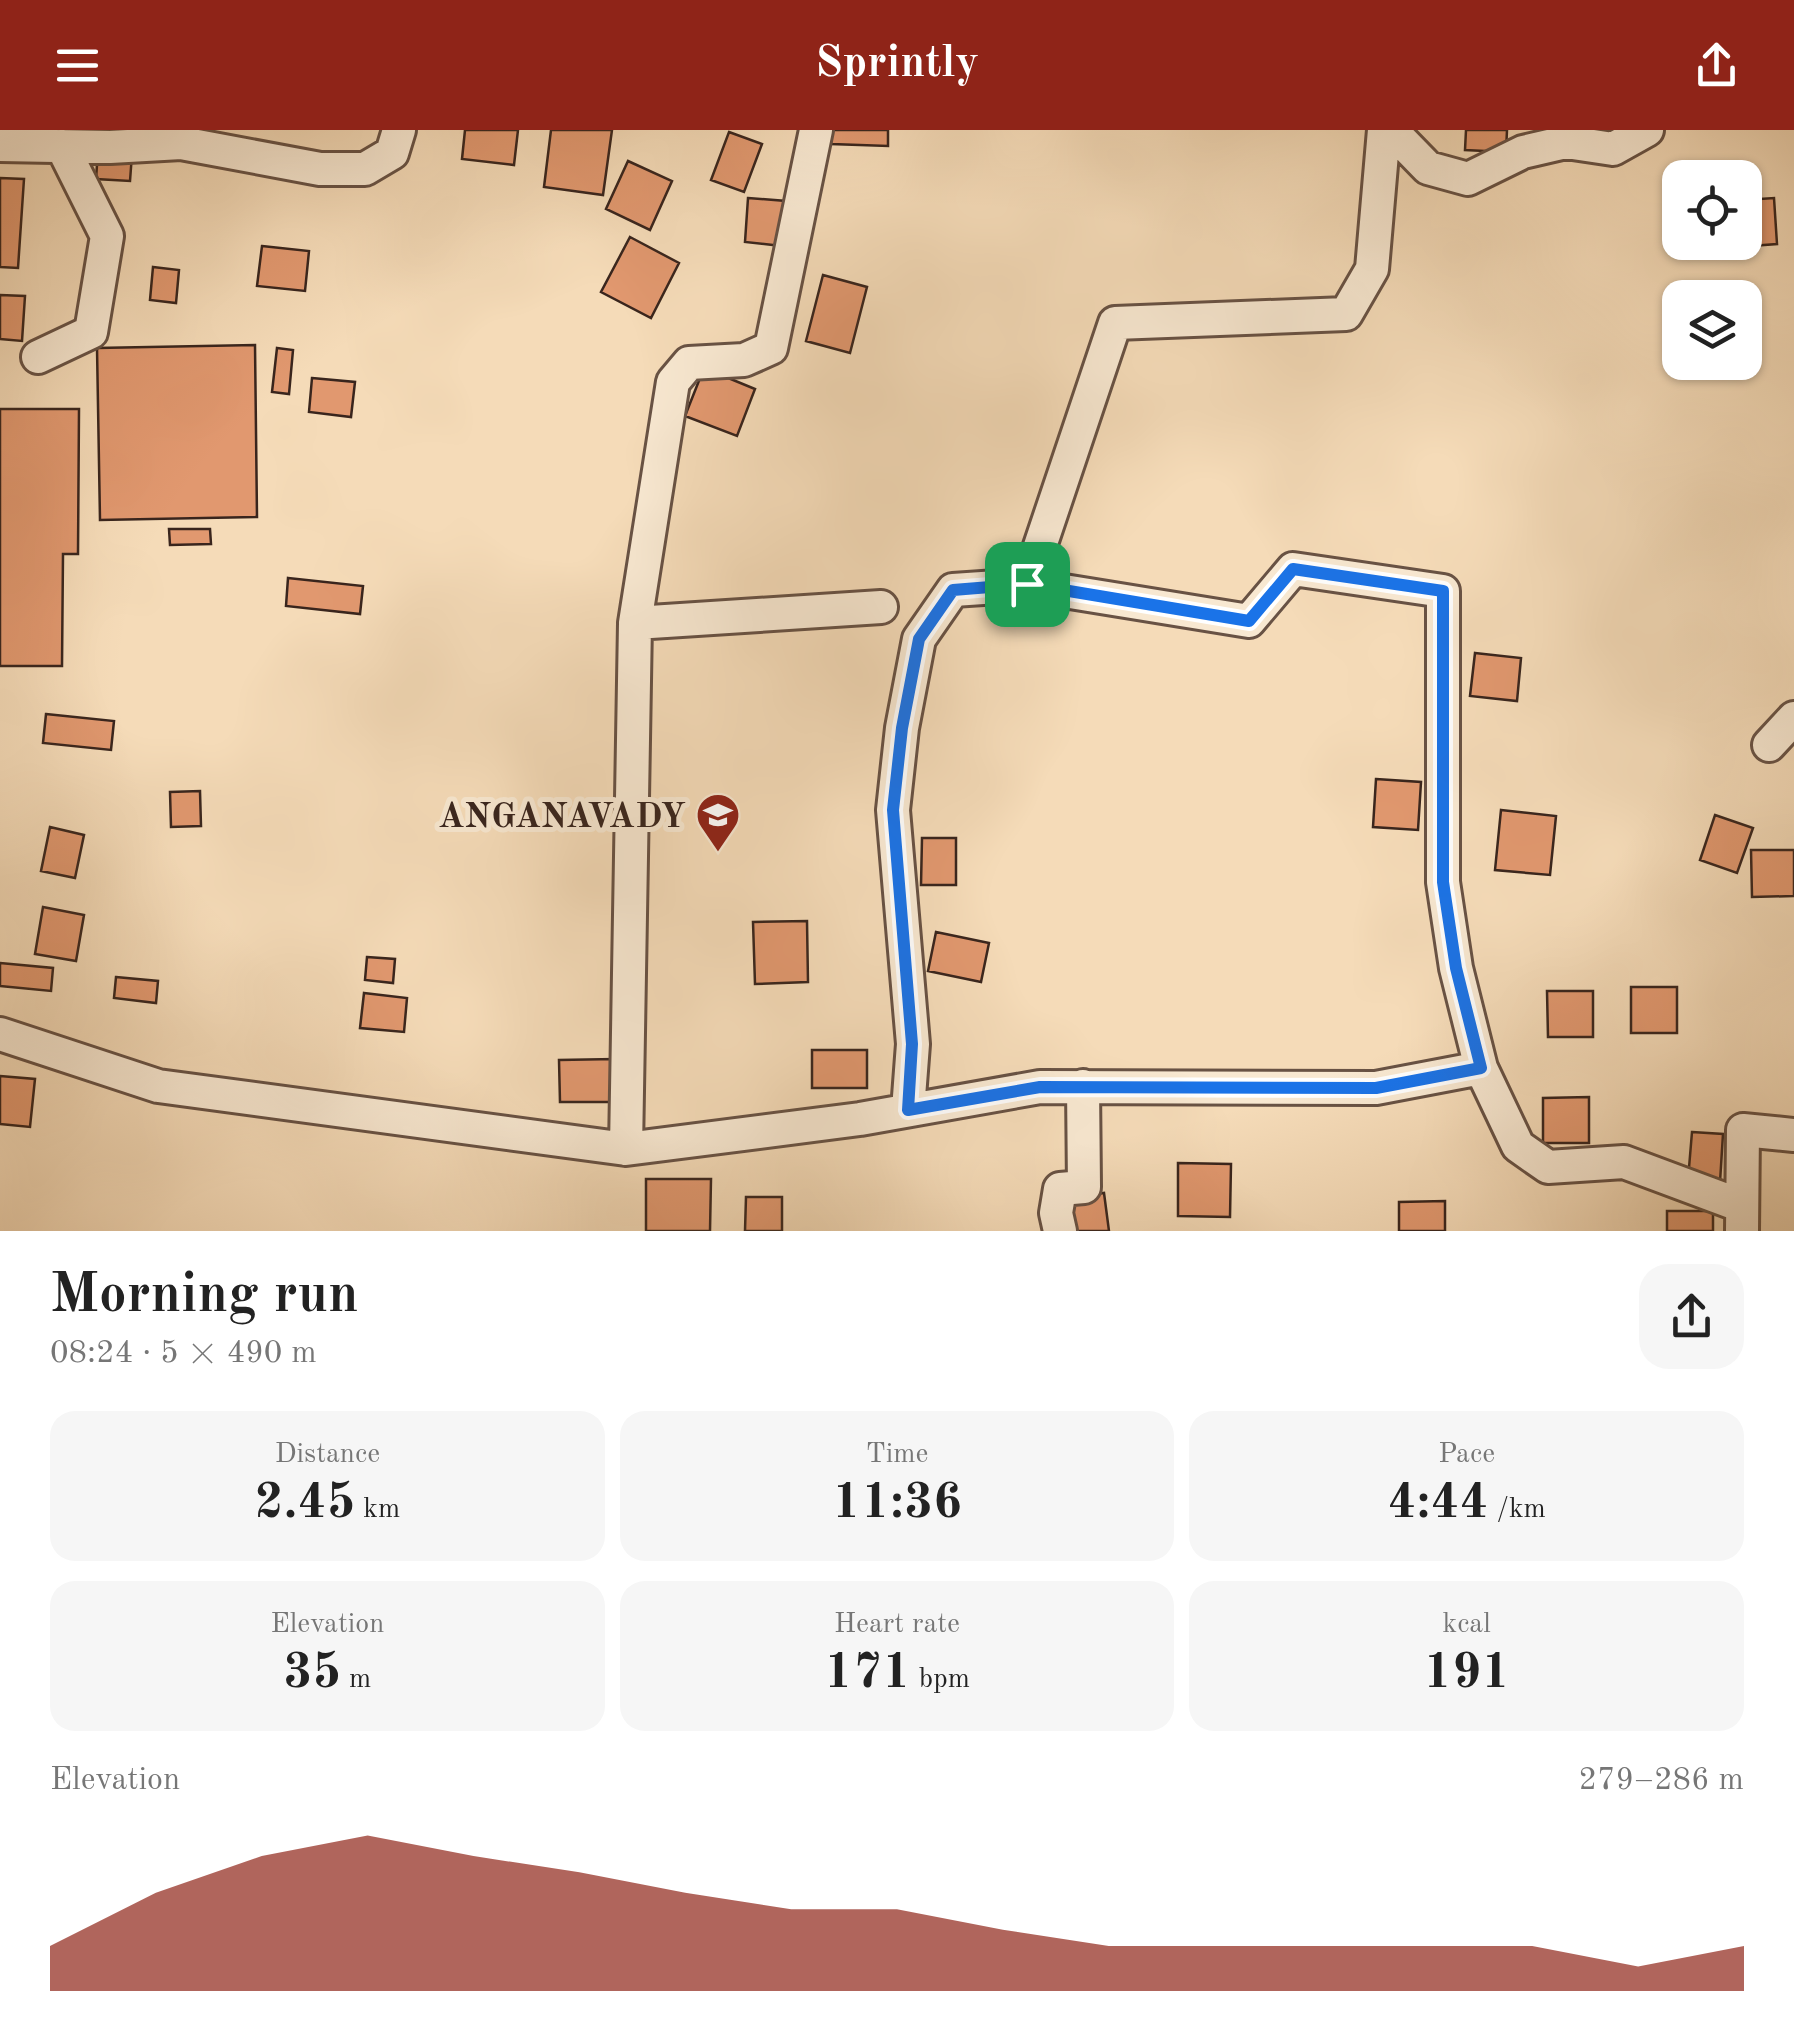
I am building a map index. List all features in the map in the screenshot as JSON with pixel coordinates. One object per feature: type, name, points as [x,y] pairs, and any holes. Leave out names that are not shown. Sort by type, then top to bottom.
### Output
[{"type":"street","points":[[0,145],[181,144],[320,168],[364,169],[392,153],[400,130]]},
{"type":"street","points":[[626,1149],[635,623],[673,382],[689,363],[744,360],[771,348],[816,130]]},
{"type":"street","points":[[1388,130],[1428,168],[1468,179],[1523,152],[1566,142],[1613,149],[1647,130]]},
{"type":"street","points":[[1027,584],[1115,323],[1346,314],[1372,269],[1388,130]]},
{"type":"street","points":[[38,357],[91,332],[107,236],[62,146]]},
{"type":"street","points":[[908,1110],[912,1044],[893,810],[902,728],[919,639],[953,590],[1027,584],[1249,621],[1293,569],[1443,591],[1443,882],[1456,968],[1481,1068],[1518,1146],[1548,1167],[1624,1162],[1742,1218],[1744,1130],[1794,1136]]},
{"type":"street","points":[[635,623],[881,607]]},
{"type":"street","points":[[1769,745],[1794,718]]},
{"type":"street","points":[[0,1034],[158,1086],[626,1149],[908,1110],[1040,1087],[1376,1088],[1481,1068]]},
{"type":"street","points":[[1060,1231],[1056,1213],[1060,1189],[1084,1187],[1083,1086]]},
{"type":"building","points":[[465,130],[518,130],[514,165],[462,159]]},
{"type":"building","points":[[551,130],[612,130],[603,195],[544,187]]},
{"type":"building","points":[[831,130],[888,130],[888,146],[831,144]]},
{"type":"building","points":[[1466,130],[1507,130],[1506,152],[1465,150]]},
{"type":"building","points":[[729,132],[762,144],[744,192],[711,180]]},
{"type":"building","points":[[98,151],[132,154],[130,181],[96,179]]},
{"type":"building","points":[[628,161],[672,181],[650,230],[606,209]]},
{"type":"building","points":[[0,178],[24,179],[18,268],[0,267]]},
{"type":"building","points":[[748,198],[786,201],[782,246],[745,242]]},
{"type":"building","points":[[1774,198],[1777,244],[1762,245],[1762,199]]},
{"type":"building","points":[[630,237],[679,263],[651,318],[601,292]]},
{"type":"building","points":[[262,246],[309,251],[305,291],[257,286]]},
{"type":"building","points":[[153,267],[179,270],[176,303],[150,300]]},
{"type":"building","points":[[823,275],[867,287],[850,353],[806,341]]},
{"type":"building","points":[[0,295],[25,296],[22,341],[0,339]]},
{"type":"building","points":[[255,345],[257,517],[100,520],[97,348]]},
{"type":"building","points":[[277,348],[293,350],[289,394],[272,392]]},
{"type":"building","points":[[704,368],[755,389],[737,436],[685,416]]},
{"type":"building","points":[[312,378],[355,382],[351,417],[309,412]]},
{"type":"building","points":[[0,409],[79,409],[78,554],[63,554],[62,666],[0,666]]},
{"type":"building","points":[[169,529],[210,529],[211,544],[170,545]]},
{"type":"building","points":[[288,578],[363,586],[360,614],[286,606]]},
{"type":"building","points":[[1475,653],[1521,658],[1517,701],[1470,696]]},
{"type":"building","points":[[46,714],[114,721],[111,750],[43,743]]},
{"type":"building","points":[[1376,779],[1421,782],[1418,830],[1373,827]]},
{"type":"building","points":[[200,791],[201,826],[171,827],[170,792]]},
{"type":"building","points":[[1501,810],[1556,816],[1550,875],[1495,870]]},
{"type":"building","points":[[1715,815],[1753,828],[1737,873],[1700,860]]},
{"type":"building","points":[[50,827],[84,835],[75,878],[41,871]]},
{"type":"building","points":[[922,838],[956,838],[956,885],[921,885]]},
{"type":"building","points":[[1751,850],[1794,850],[1794,896],[1752,897]]},
{"type":"building","points":[[43,907],[84,915],[76,961],[35,954]]},
{"type":"building","points":[[807,921],[808,982],[755,984],[753,922]]},
{"type":"building","points":[[936,932],[989,943],[981,982],[928,971]]},
{"type":"building","points":[[367,957],[395,959],[393,983],[365,980]]},
{"type":"building","points":[[0,963],[53,968],[51,991],[0,986]]},
{"type":"building","points":[[116,977],[158,981],[156,1003],[114,998]]},
{"type":"building","points":[[1631,987],[1677,987],[1677,1033],[1631,1033]]},
{"type":"building","points":[[1547,991],[1593,991],[1593,1037],[1548,1037]]},
{"type":"building","points":[[364,993],[407,998],[404,1032],[360,1028]]},
{"type":"building","points":[[812,1050],[867,1050],[867,1088],[812,1088]]},
{"type":"building","points":[[615,1059],[615,1102],[560,1102],[559,1060]]},
{"type":"building","points":[[0,1076],[35,1079],[30,1127],[0,1124]]},
{"type":"building","points":[[1589,1097],[1589,1143],[1543,1143],[1543,1098]]},
{"type":"building","points":[[1692,1132],[1723,1134],[1720,1182],[1688,1180]]},
{"type":"building","points":[[1178,1163],[1231,1164],[1230,1217],[1178,1216]]},
{"type":"building","points":[[646,1179],[711,1179],[710,1231],[646,1231]]},
{"type":"building","points":[[1104,1193],[1109,1231],[1068,1231],[1064,1198]]},
{"type":"building","points":[[746,1197],[782,1197],[782,1231],[745,1231]]},
{"type":"building","points":[[1445,1201],[1445,1231],[1399,1231],[1399,1202]]},
{"type":"building","points":[[1667,1211],[1713,1211],[1713,1231],[1667,1231]]},
{"type":"place","name":"ANGANAVADY","points":[[718,853]]},
{"type":"route","points":[[1293,569],[1443,591],[1443,882],[1456,968],[1481,1068],[1376,1088],[1040,1087],[908,1110],[912,1044],[893,810],[902,728],[919,639],[953,590],[1027,584],[1249,621],[1293,569]]}]
